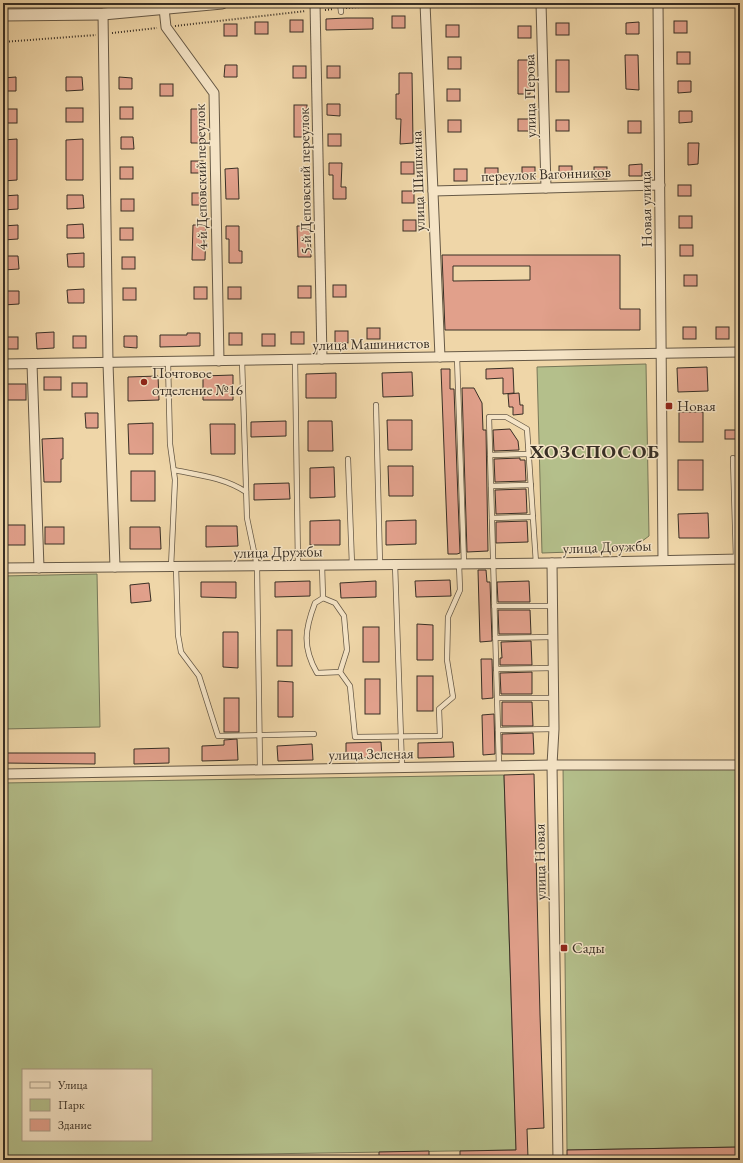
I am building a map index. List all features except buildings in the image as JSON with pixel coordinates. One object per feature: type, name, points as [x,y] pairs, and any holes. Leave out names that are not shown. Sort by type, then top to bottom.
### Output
[{"type":"street","points":[[3,15],[103,14],[222,3]]},
{"type":"street","name":"улица Шишкина","points":[[425,3],[440,357]]},
{"type":"street","name":"улица Перова","points":[[541,3],[546,188]]},
{"type":"street","name":"Новая улица","points":[[658,3],[663,559]]},
{"type":"street","name":"5-й Деповский переулок","points":[[315,7],[322,359]]},
{"type":"street","points":[[164,8],[166,27]]},
{"type":"street","points":[[103,14],[108,363],[115,567]]},
{"type":"street","name":"4-й Деповский переулок","points":[[166,27],[214,93],[219,361]]},
{"type":"street","name":"переулок Вагонников","points":[[433,191],[660,185]]},
{"type":"street","name":"улица Машинистов","points":[[3,364],[740,352]]},
{"type":"street","points":[[32,364],[39,568]]},
{"type":"street","points":[[663,559],[738,559]]},
{"type":"street","name":"улица Доужбы","points":[[552,563],[663,559]]},
{"type":"street","name":"улица Дружбы","points":[[3,568],[552,563]]},
{"type":"street","name":"улица Новая","points":[[552,563],[554,668],[554,729],[552,765],[558,1160]]},
{"type":"street","name":"улица Зеленая","points":[[3,774],[552,765],[740,765]]},
{"type":"lane","points":[[340,3],[341,10]]},
{"type":"lane","points":[[340,672],[350,686],[355,737],[440,736],[439,709],[453,697],[447,660],[448,617],[460,590],[462,564],[457,357]]},
{"type":"lane","points":[[242,360],[247,518],[257,566],[258,734],[260,769]]},
{"type":"lane","points":[[295,360],[298,565]]},
{"type":"lane","points":[[168,362],[170,444],[175,480],[174,567],[178,634],[181,652],[199,676],[218,736],[314,734]]},
{"type":"lane","points":[[376,405],[380,564]]},
{"type":"lane","points":[[499,766],[489,417],[506,417],[527,429],[536,563]]},
{"type":"lane","points":[[490,455],[528,454]]},
{"type":"lane","points":[[733,458],[738,559]]},
{"type":"lane","points":[[348,459],[352,565]]},
{"type":"lane","points":[[174,470],[222,480],[237,486],[246,492]]},
{"type":"lane","points":[[491,486],[530,486]]},
{"type":"lane","points":[[492,518],[532,517]]},
{"type":"lane","points":[[396,564],[402,768]]},
{"type":"lane","points":[[322,565],[323,598]]},
{"type":"lane","points":[[323,598],[315,603],[306,626],[306,643],[311,662],[317,673],[340,672]]},
{"type":"lane","points":[[323,598],[335,603],[344,616],[347,650],[340,672]]},
{"type":"lane","points":[[494,606],[553,606]]},
{"type":"lane","points":[[495,638],[553,637]]},
{"type":"lane","points":[[496,669],[554,668]]},
{"type":"lane","points":[[497,698],[554,698]]},
{"type":"lane","points":[[498,730],[554,729]]},
{"type":"path","points":[[3,42],[104,34],[315,7],[341,10],[422,3]]},
{"type":"green space","points":[[646,364],[649,536],[630,550],[542,553],[537,367]]},
{"type":"green space","points":[[97,574],[100,727],[3,729],[3,576]]},
{"type":"green space","points":[[740,762],[740,1147],[567,1150],[563,765]]},
{"type":"green space","points":[[504,775],[516,1150],[3,1158],[3,783]]},
{"type":"place","name":"Почтовое отделение №16","points":[[144,382]]},
{"type":"place","name":"Новая","points":[[669,406]]},
{"type":"place","name":"Сады","points":[[564,948]]},
{"type":"district","name":"ХОЗСПОСОБ","points":[[595,451]]}]
